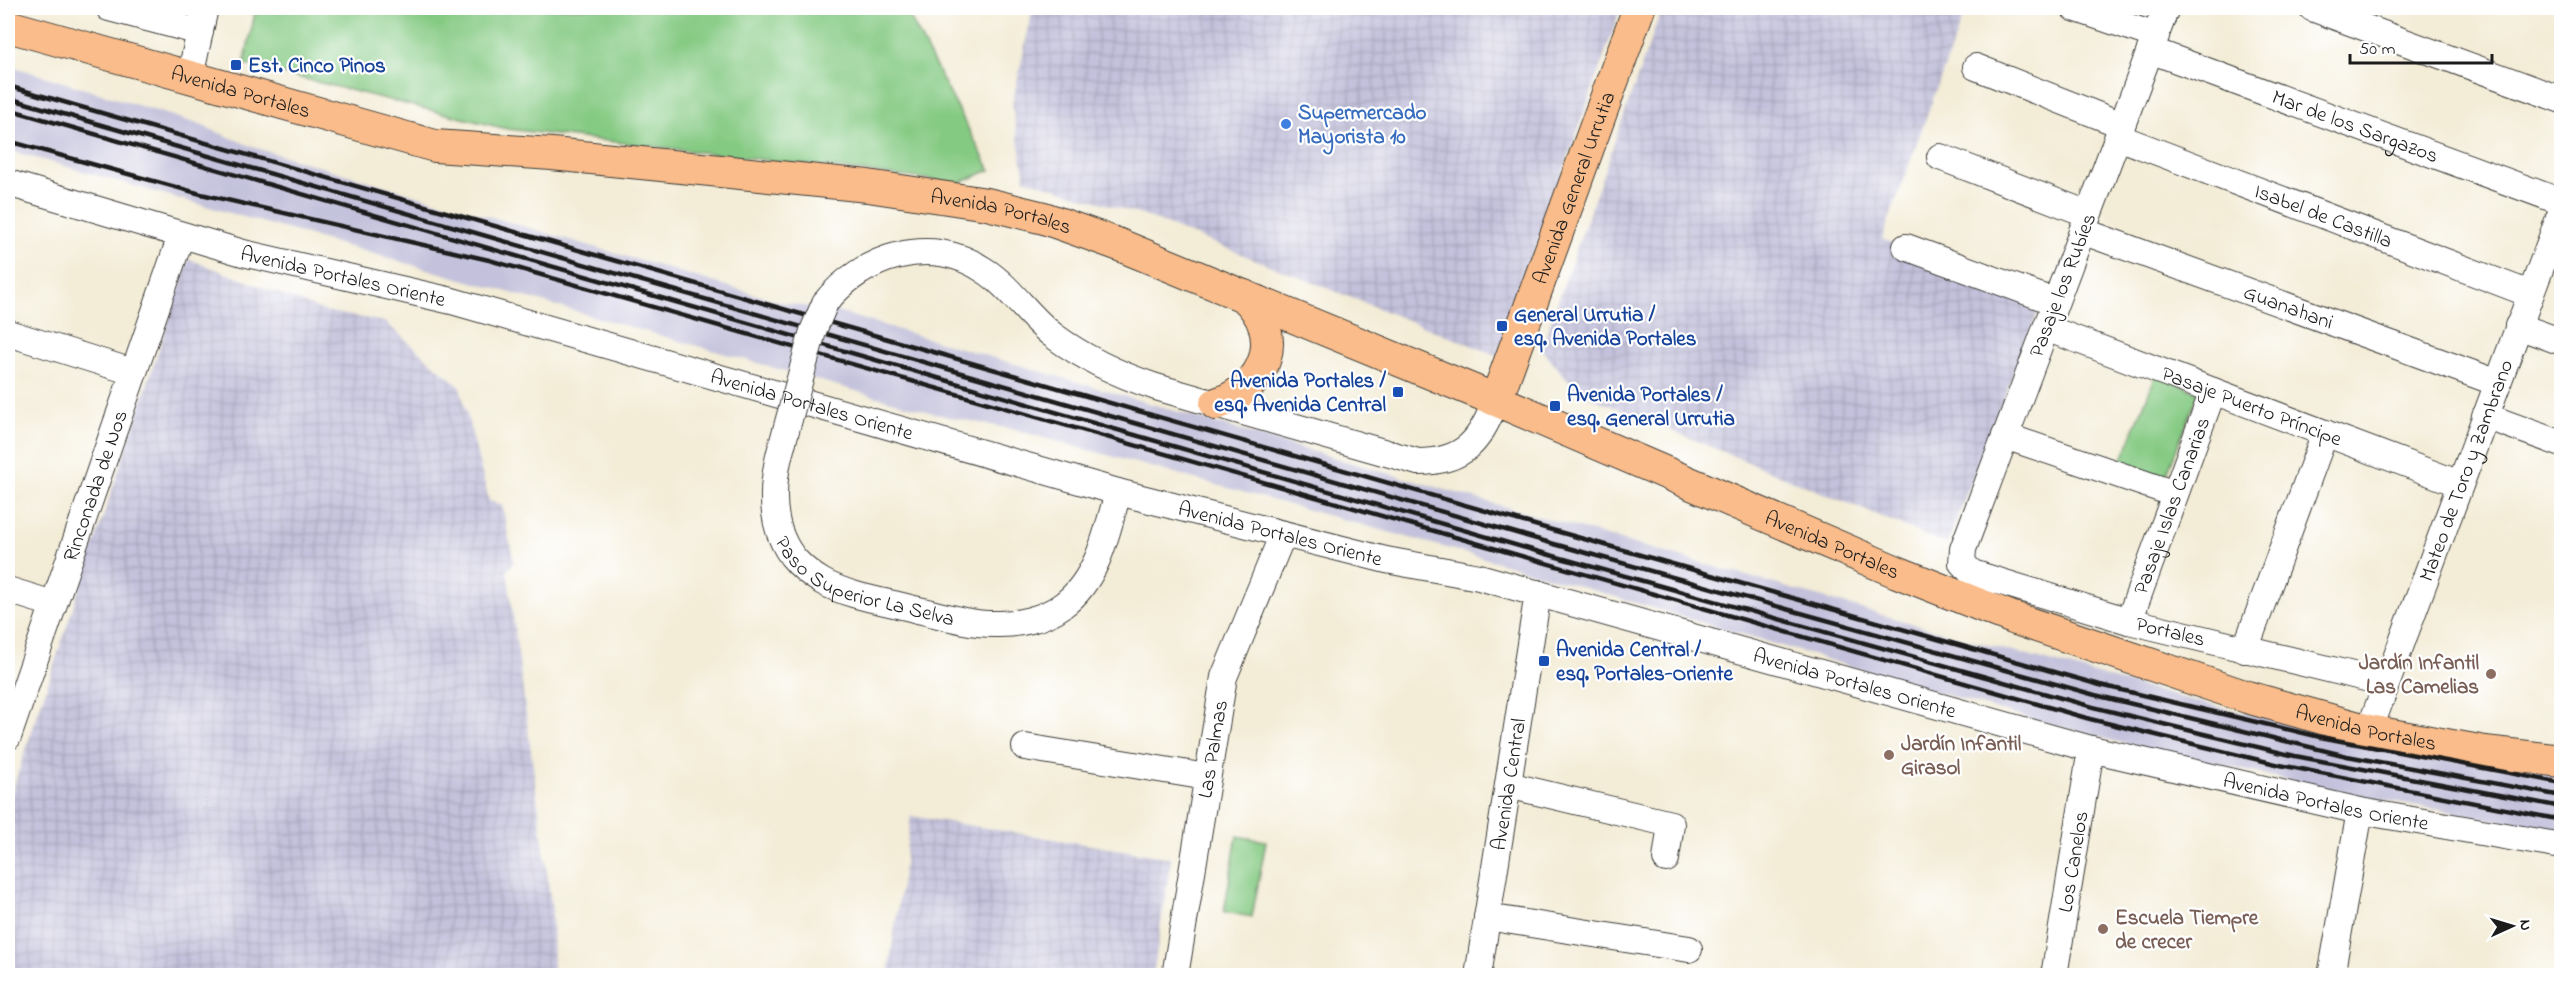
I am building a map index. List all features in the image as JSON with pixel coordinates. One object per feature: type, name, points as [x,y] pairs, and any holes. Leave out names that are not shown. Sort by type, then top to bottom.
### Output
[{"type":"main road","name":"Avenida General Urrutia","points":[[1496,400],[1639,8]]},
{"type":"main road","name":"Avenida Portales","points":[[8,10],[195,57],[437,127],[474,147],[868,186],[987,204],[1071,227],[1496,400],[1961,598],[2048,631],[2176,671],[2247,697],[2371,724],[2474,751],[2562,761]]},
{"type":"main road","name":"Avenida Portales","points":[[8,26],[195,57]]},
{"type":"main road","points":[[1216,404],[1240,394],[1250,385],[1258,375],[1266,354],[1264,323],[1252,303],[1244,296]]},
{"type":"main road","name":"Avenida Portales","points":[[2371,724],[2562,755]]},
{"type":"street","name":"Avenida Portales","points":[[109,8],[195,57]]},
{"type":"street","points":[[195,57],[205,8]]},
{"type":"street","name":"Mar de los Sargazos","points":[[2074,8],[2153,43],[2562,202]]},
{"type":"street","name":"Pasaje los Rubíes","points":[[1962,563],[1962,549],[2166,8]]},
{"type":"street","points":[[2312,8],[2562,100]]},
{"type":"street","name":"Isabel de Castilla","points":[[1976,67],[2120,131],[2530,294]]},
{"type":"street","name":"Guanahani","points":[[1940,157],[2085,223],[2498,383]]},
{"type":"street","name":"Avenida Portales Oriente","points":[[8,183],[181,236],[359,281],[452,301],[1118,492],[1386,560],[1479,577],[2091,749],[2360,811],[2562,846]]},
{"type":"street","name":"Mateo de Toro y Zambrano","points":[[2371,724],[2530,294],[2559,225]]},
{"type":"street","name":"Rinconada de Nos","points":[[8,737],[13,706],[53,604],[181,236]]},
{"type":"street","points":[[1906,247],[2055,302]]},
{"type":"street","name":"Paso Superior La Selva","points":[[1118,492],[1100,552],[1085,581],[1063,605],[1037,618],[1011,624],[980,623],[860,596],[830,585],[807,571],[785,545],[776,519],[773,493],[779,456],[813,331],[825,303],[848,279],[884,259],[918,252],[953,256],[984,270],[1037,322],[1093,361],[1136,381],[1216,404]]},
{"type":"street","points":[[2518,326],[2552,338]]},
{"type":"street","name":"Pasaje Puerto Príncipe","points":[[2046,328],[2460,484]]},
{"type":"street","points":[[9,339],[133,372]]},
{"type":"street","name":"Pasaje Islas Canarias","points":[[2129,621],[2212,391]]},
{"type":"street","points":[[1216,404],[1405,460],[1425,462],[1445,459],[1466,450],[1481,433],[1496,400]]},
{"type":"street","points":[[2485,416],[2562,444]]},
{"type":"street","points":[[2245,650],[2325,433]]},
{"type":"street","points":[[2005,436],[2175,494]]},
{"type":"street","name":"Las Palmas","points":[[1175,975],[1218,702],[1229,660],[1283,534]]},
{"type":"street","name":"Portales","points":[[1962,563],[1972,573],[2129,621],[2386,683]]},
{"type":"street","points":[[8,590],[53,604]]},
{"type":"street","name":"Avenida Central","points":[[1478,975],[1538,593]]},
{"type":"street","points":[[1025,747],[1207,777]]},
{"type":"street","name":"Los Canelos","points":[[2054,975],[2091,749]]},
{"type":"street","points":[[1508,785],[1671,824],[1666,859]]},
{"type":"street","points":[[2331,975],[2360,811]]},
{"type":"street","points":[[1487,917],[1689,950]]},
{"type":"shaded area","points":[[1033,8],[1621,8],[1498,356],[1148,217],[1025,179],[1012,105]]},
{"type":"shaded area","points":[[1662,8],[1966,8],[1882,239],[2041,304],[1947,544],[1578,392],[1541,349]]},
{"type":"shaded area","points":[[8,65],[198,124],[253,147],[781,302],[838,312],[1345,461],[1970,640],[2178,697],[2286,723],[2561,774],[2561,832],[2341,792],[2114,741],[1997,710],[1498,562],[1012,429],[944,416],[8,150]]},
{"type":"shaded area","points":[[189,259],[324,311],[385,322],[460,387],[489,501],[502,505],[514,562],[507,570],[552,911],[553,975],[8,975],[8,803]]},
{"type":"shaded area","points":[[911,816],[1171,858],[1153,975],[888,975]]},
{"type":"green space","points":[[256,8],[905,8],[990,170],[959,183],[507,129],[244,64]]},
{"type":"green space","points":[[2156,375],[2199,392],[2164,481],[2120,464]]},
{"type":"green space","points":[[1237,836],[1266,841],[1252,917],[1224,912]]},
{"type":"railway","points":[[8,86],[1545,528],[2100,685],[2320,737],[2562,783]]},
{"type":"railway","points":[[8,98],[1547,542],[2095,695],[2347,756],[2562,796]]},
{"type":"railway","points":[[8,109],[1543,553],[2093,707],[2295,756],[2562,807]]},
{"type":"railway","points":[[8,141],[201,194],[489,260],[2090,719],[2280,765],[2562,820]]},
{"type":"place","name":"Est. Cinco Pinos","points":[[236,65]]},
{"type":"place","name":"Supermercado Mayorista 10","points":[[1286,124]]},
{"type":"place","name":"General Urrutia / esq. Avenida Portales","points":[[1502,326]]},
{"type":"place","name":"Avenida Portales / esq. Avenida Central","points":[[1398,392]]},
{"type":"place","name":"Avenida Portales / esq. General Urrutia","points":[[1555,406]]},
{"type":"place","name":"Avenida Central / esq. Portales-Oriente","points":[[1544,661]]},
{"type":"place","name":"Jardín Infantil Las Camelias","points":[[2491,674]]},
{"type":"place","name":"Jardín Infantil Girasol","points":[[1889,755]]},
{"type":"place","name":"Escuela Tiempre de crecer","points":[[2103,929]]}]
